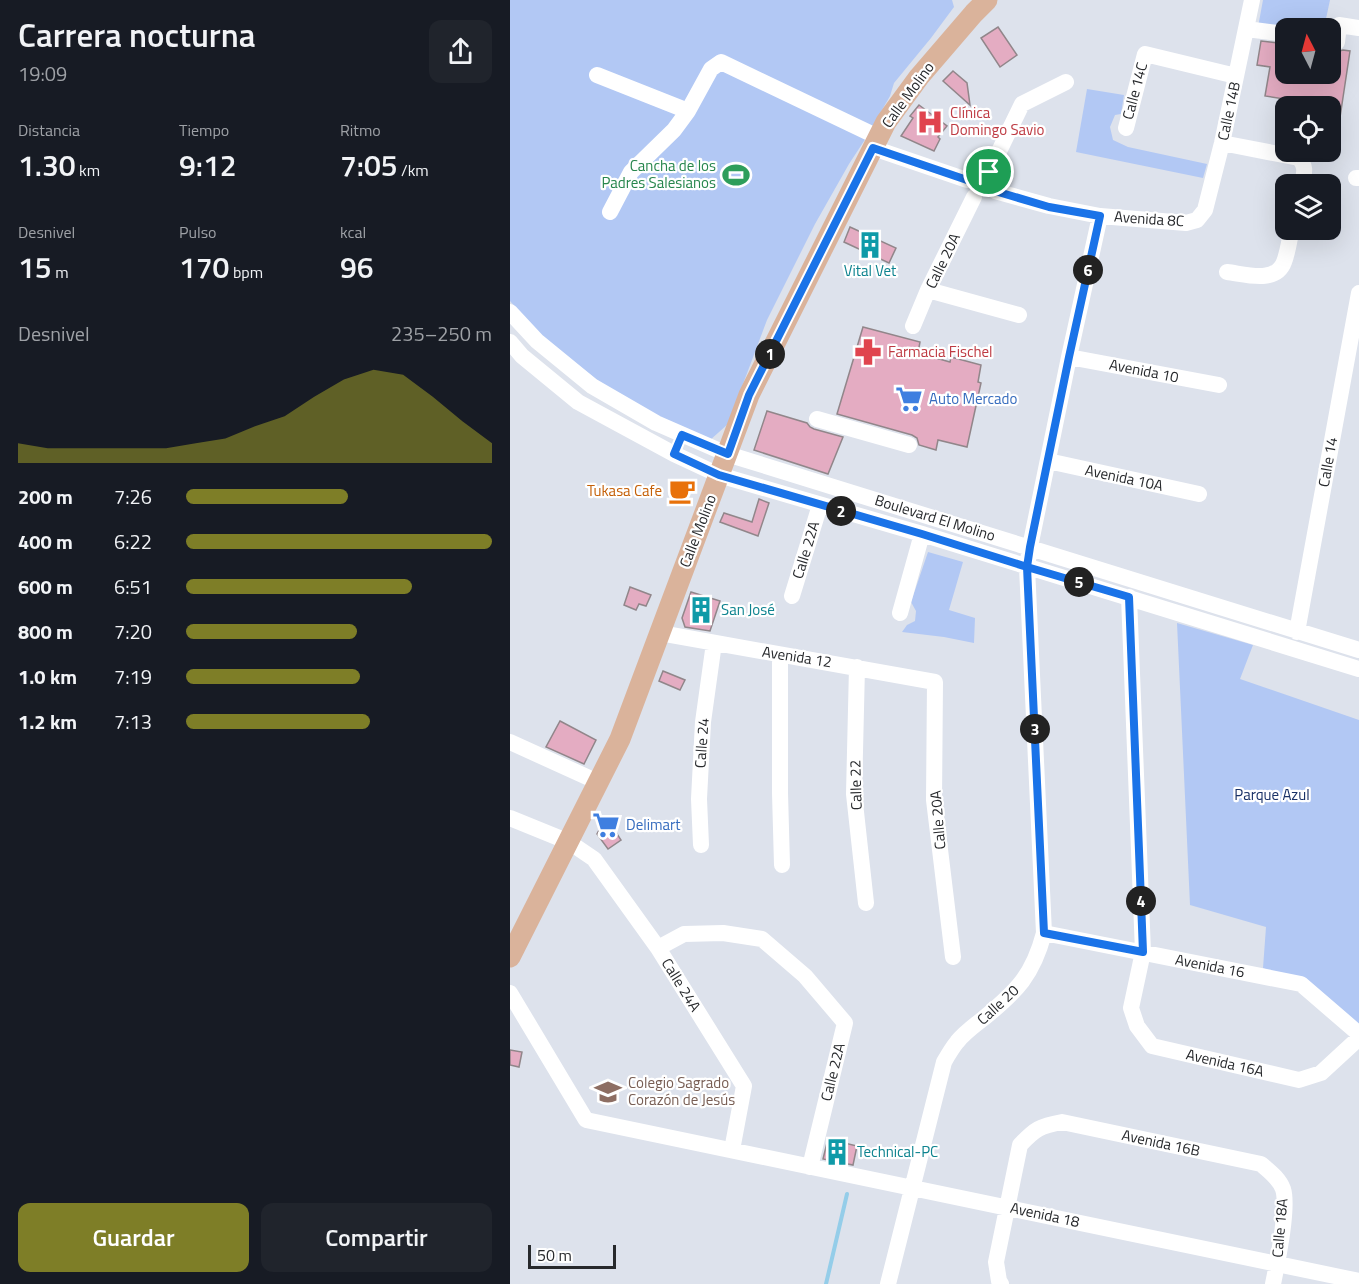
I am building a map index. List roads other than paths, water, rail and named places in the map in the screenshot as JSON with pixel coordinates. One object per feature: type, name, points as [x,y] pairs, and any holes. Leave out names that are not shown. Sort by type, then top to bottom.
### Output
[{"type":"main road","name":"Calle Molino","points":[[510,957],[620,739],[749,395],[886,122],[978,4]]},
{"type":"street","name":"Calle 14B","points":[[1197,219],[1205,210],[1222,144],[1251,0]]},
{"type":"street","points":[[1341,25],[1359,28]]},
{"type":"street","points":[[1246,29],[1275,33]]},
{"type":"street","name":"Calle 14C","points":[[1126,128],[1145,54],[1236,76]]},
{"type":"street","points":[[610,212],[631,172],[674,130],[688,111],[711,69],[720,62],[876,142],[967,180]]},
{"type":"street","points":[[597,75],[688,111]]},
{"type":"street","points":[[989,172],[1022,104],[1066,82]]},
{"type":"street","points":[[1222,144],[1299,158],[1304,164],[1304,174]]},
{"type":"street","points":[[976,170],[989,172],[996,183],[995,191],[982,199],[974,197],[968,190],[967,180],[970,174],[976,170]]},
{"type":"street","name":"Avenida 8C","points":[[995,191],[1049,207],[1100,216],[1186,223],[1197,219]]},
{"type":"street","name":"Calle 20A","points":[[913,326],[928,290],[974,197]]},
{"type":"street","name":"Calle 20","points":[[888,1284],[944,1062],[958,1040],[1020,986],[1031,970],[1044,933],[1027,567],[1100,216]]},
{"type":"street","points":[[1227,272],[1268,276],[1277,272],[1284,265],[1290,240]]},
{"type":"street","points":[[928,290],[1019,315]]},
{"type":"street","name":"Calle 14","points":[[1297,632],[1359,293]]},
{"type":"street","name":"Boulevard El Molino","points":[[510,312],[537,341],[592,386],[656,423],[728,454],[1359,650]]},
{"type":"street","name":"Boulevard El Molino","points":[[510,342],[522,356],[578,402],[674,454],[719,475],[922,534],[1359,669]]},
{"type":"street","name":"Avenida 10","points":[[1069,357],[1219,386]]},
{"type":"street","points":[[817,419],[909,445]]},
{"type":"street","points":[[674,454],[682,435]]},
{"type":"street","name":"Avenida 10A","points":[[1048,461],[1199,494]]},
{"type":"street","name":"Calle 22A","points":[[792,596],[820,505]]},
{"type":"street","points":[[900,613],[922,534]]},
{"type":"street","points":[[1129,597],[1143,952]]},
{"type":"street","name":"Avenida 12","points":[[660,633],[935,682]]},
{"type":"street","name":"Calle 24","points":[[701,845],[699,799],[703,722],[714,643]]},
{"type":"street","points":[[780,655],[782,865]]},
{"type":"street","name":"Calle 22","points":[[857,667],[854,794],[866,903]]},
{"type":"street","name":"Calle 20A","points":[[935,682],[934,800],[953,957]]},
{"type":"street","points":[[510,742],[598,782]]},
{"type":"street","name":"Calle 24A","points":[[510,818],[569,842],[594,859],[658,948],[744,1086],[732,1150]]},
{"type":"street","name":"Calle 22A","points":[[658,948],[684,934],[723,933],[762,939],[805,976],[845,1023],[810,1167]]},
{"type":"street","name":"Avenida 16","points":[[1044,933],[1301,984],[1359,1036]]},
{"type":"street","name":"Avenida 16A","points":[[1143,952],[1131,1008],[1137,1026],[1152,1046],[1299,1080],[1321,1073],[1359,1036]]},
{"type":"street","name":"Avenida 18","points":[[510,993],[586,1120],[1359,1281]]},
{"type":"street","name":"Avenida 16B","points":[[1006,1208],[1020,1145],[1031,1133],[1045,1125],[1062,1122],[1249,1161],[1261,1164],[1274,1174]]},
{"type":"street","name":"Calle 18A","points":[[1273,1284],[1285,1203],[1283,1188],[1274,1174]]},
{"type":"street","points":[[1001,1284],[996,1262],[1006,1208]]},
{"type":"waterway","points":[[826,1284],[847,1194]]},
{"type":"place","name":"Clínica Domingo Savio","points":[[930,122]]},
{"type":"place","name":"Cancha de los Padres Salesianos","points":[[736,175]]},
{"type":"place","name":"Vital Vet","points":[[870,245]]},
{"type":"place","name":"Farmacia Fischel","points":[[868,352]]},
{"type":"place","name":"Auto Mercado","points":[[909,399]]},
{"type":"place","name":"Tukasa Cafe","points":[[682,491]]},
{"type":"place","name":"San José","points":[[701,610]]},
{"type":"place","name":"Delimart","points":[[606,825]]},
{"type":"place","name":"Colegio Sagrado Corazón de Jesús","points":[[608,1092]]},
{"type":"place","name":"Technical-PC","points":[[837,1152]]},
{"type":"park label","name":"Parque Azul","points":[[1272,795]]}]
